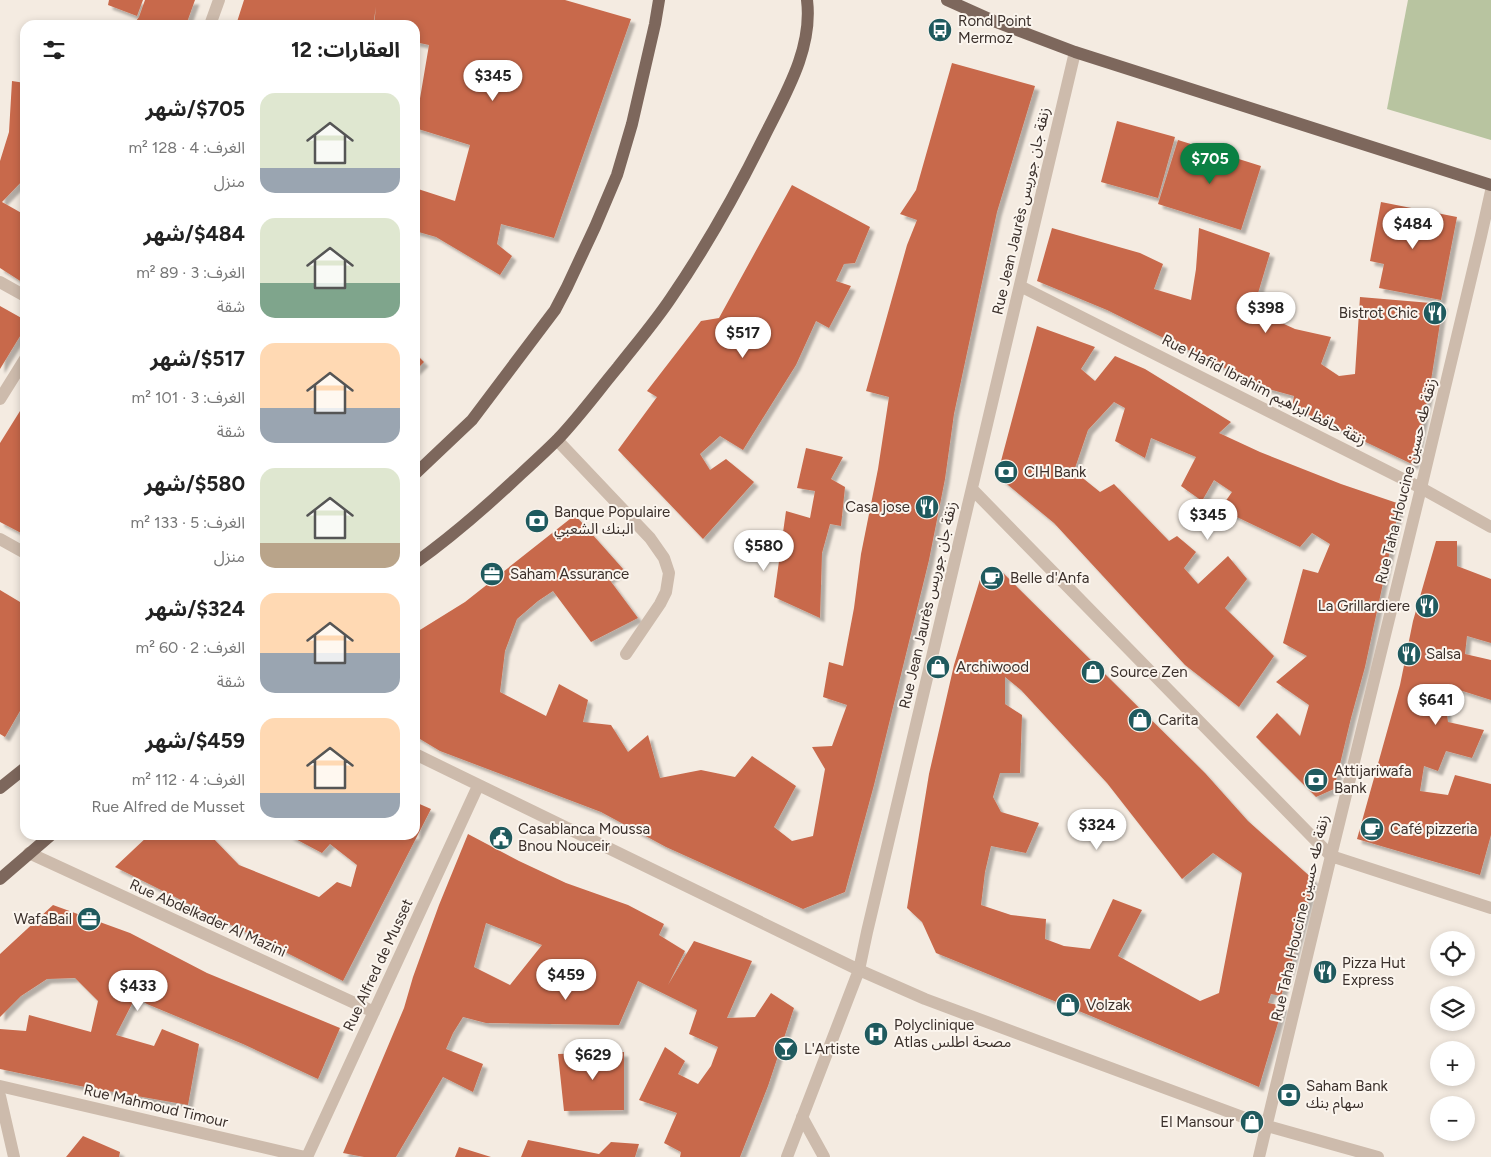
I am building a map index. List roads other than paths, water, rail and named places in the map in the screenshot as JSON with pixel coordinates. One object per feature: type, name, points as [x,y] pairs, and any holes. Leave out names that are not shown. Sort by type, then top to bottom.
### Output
[{"type":"main road","points":[[420,469],[472,420],[555,310],[567,287],[617,175],[632,124],[659,0]]},
{"type":"main road","points":[[420,558],[450,537],[477,514],[557,440],[671,299],[750,166],[788,90],[804,47],[808,29],[809,14],[807,0]]},
{"type":"main road","points":[[947,0],[1009,28],[1075,52],[1491,185]]},
{"type":"main road","points":[[0,788],[20,772]]},
{"type":"main road","points":[[0,879],[45,840]]},
{"type":"street","points":[[212,20],[219,0]]},
{"type":"street","name":"Rue Jean Jaurès زنقة جان جوريس","points":[[787,1157],[860,970],[1075,52]]},
{"type":"street","name":"Rue Taha Houcine زنقة طه حسين","points":[[1259,1157],[1422,488],[1482,236],[1491,190]]},
{"type":"street","points":[[0,282],[20,293]]},
{"type":"street","name":"Rue Hafid Ibrahim زنقة حافظ ابراهيم","points":[[1020,286],[1422,488],[1491,527]]},
{"type":"street","points":[[0,399],[20,367]]},
{"type":"street","points":[[557,440],[650,538],[664,558],[669,573],[666,592],[660,604],[626,654]]},
{"type":"street","points":[[972,489],[1331,856],[1491,908]]},
{"type":"street","points":[[0,539],[20,550]]},
{"type":"street","points":[[420,757],[860,970],[925,999],[1267,1126],[1378,1157]]},
{"type":"street","name":"Rue Alfred de Musset","points":[[306,1157],[478,786]]},
{"type":"street","name":"Rue Abdelkader Al Mazini","points":[[29,853],[374,1012]]},
{"type":"street","name":"Rue Mahmoud Timour","points":[[0,1086],[306,1157]]},
{"type":"street","points":[[0,1096],[14,1157]]},
{"type":"street","points":[[802,1117],[824,1157]]},
{"type":"place","name":"Rond Point Mermoz","points":[[940,30]]},
{"type":"place","name":"Bistrot Chic","points":[[1435,313]]},
{"type":"place","name":"CIH Bank","points":[[1006,472]]},
{"type":"place","name":"Casa jose","points":[[927,507]]},
{"type":"place","name":"Banque Populaire البنك الشعبي","points":[[537,521]]},
{"type":"place","name":"Saham Assurance","points":[[492,574]]},
{"type":"place","name":"Belle d'Anfa","points":[[992,578]]},
{"type":"place","name":"La Grillardiere","points":[[1427,606]]},
{"type":"place","name":"Salsa","points":[[1409,654]]},
{"type":"place","name":"Archiwood","points":[[938,667]]},
{"type":"place","name":"Source Zen","points":[[1093,672]]},
{"type":"place","name":"Carita","points":[[1140,720]]},
{"type":"place","name":"Attijariwafa Bank","points":[[1316,780]]},
{"type":"place","name":"Café pizzeria","points":[[1372,829]]},
{"type":"place","name":"Casablanca Moussa Bnou Nouceir","points":[[501,838]]},
{"type":"place","name":"WafaBail","points":[[89,919]]},
{"type":"place","name":"Pizza Hut Express","points":[[1325,972]]},
{"type":"place","name":"Volzak","points":[[1068,1005]]},
{"type":"place","name":"Polyclinique Atlas مصحة اطلس","points":[[876,1034]]},
{"type":"place","name":"L'Artiste","points":[[786,1049]]},
{"type":"place","name":"Saham Bank سهام بنك","points":[[1289,1095]]},
{"type":"place","name":"El Mansour","points":[[1252,1122]]}]
